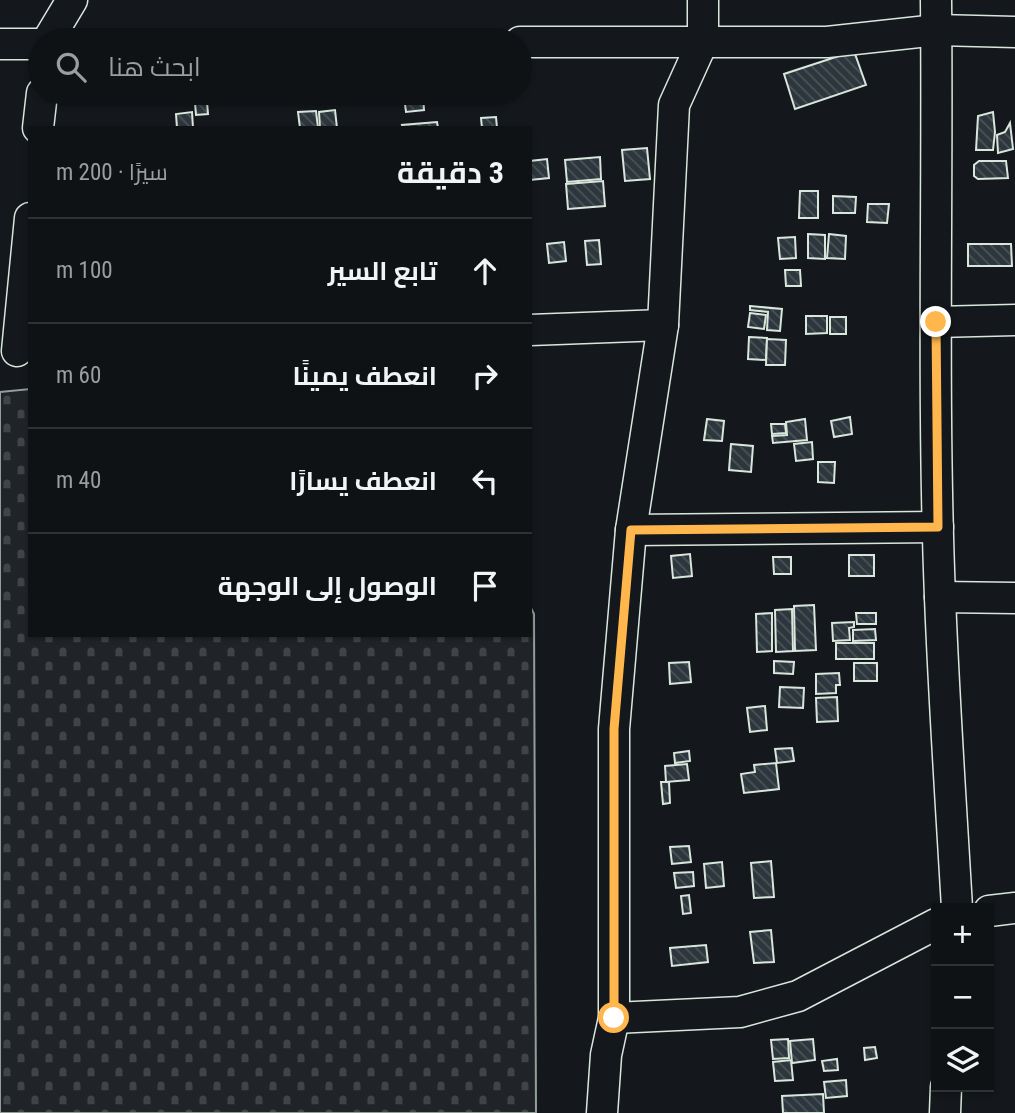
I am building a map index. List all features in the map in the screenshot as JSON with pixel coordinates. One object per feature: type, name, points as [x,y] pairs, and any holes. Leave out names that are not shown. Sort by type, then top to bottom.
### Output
[{"type":"street","points":[[55,28],[72,0]]},
{"type":"street","points":[[601,1113],[606,1055],[614,1018],[614,729],[631,530],[663,325],[674,105],[703,41],[703,0]]},
{"type":"street","points":[[936,0],[938,527],[957,903]]},
{"type":"street","points":[[532,42],[827,42],[937,30],[1015,32]]},
{"type":"street","points":[[0,44],[28,44]]},
{"type":"street","points":[[38,126],[41,105]]},
{"type":"street","points":[[16,352],[28,237]]},
{"type":"street","points":[[936,322],[1015,320]]},
{"type":"street","points":[[532,330],[663,325]]},
{"type":"street","points":[[631,530],[938,527]]},
{"type":"street","points":[[940,597],[1015,598]]},
{"type":"street","points":[[994,910],[1015,908]]},
{"type":"street","points":[[614,1018],[740,1012],[798,996],[931,927]]},
{"type":"street","points":[[944,1113],[946,1092]]},
{"type":"green space","points":[[28,389],[28,637],[532,637],[532,610],[536,1113],[0,1113],[0,392]]},
{"type":"building","points":[[854,51],[866,85],[795,109],[784,74]]},
{"type":"building","points":[[195,105],[207,105],[208,114],[196,115]]},
{"type":"building","points":[[405,105],[424,105],[424,110],[406,112]]},
{"type":"building","points":[[335,110],[337,126],[320,126],[319,112]]},
{"type":"building","points":[[316,111],[318,126],[300,126],[298,112]]},
{"type":"building","points":[[192,112],[193,126],[177,126],[176,114]]},
{"type":"building","points":[[993,112],[993,150],[976,150],[978,116]]},
{"type":"building","points":[[496,117],[497,126],[482,126],[481,118]]},
{"type":"building","points":[[437,122],[438,126],[402,126]]},
{"type":"building","points":[[1010,123],[1013,149],[998,153],[997,135],[1005,132]]},
{"type":"building","points":[[647,148],[650,179],[625,181],[622,150]]},
{"type":"building","points":[[600,157],[601,179],[567,182],[565,160]]},
{"type":"building","points":[[547,159],[549,178],[532,180],[532,161]]},
{"type":"building","points":[[979,161],[1006,161],[1008,178],[978,179],[974,176],[974,165]]},
{"type":"building","points":[[603,181],[605,206],[568,209],[566,184]]},
{"type":"building","points":[[800,191],[818,191],[818,218],[799,218]]},
{"type":"building","points":[[833,196],[856,197],[855,213],[833,213]]},
{"type":"building","points":[[868,204],[889,204],[887,223],[867,222]]},
{"type":"building","points":[[808,234],[825,235],[825,259],[808,258]]},
{"type":"building","points":[[829,234],[846,236],[845,259],[827,258]]},
{"type":"building","points":[[795,237],[796,258],[780,259],[778,238]]},
{"type":"building","points":[[599,240],[601,264],[587,265],[585,241]]},
{"type":"building","points":[[564,242],[566,261],[549,263],[547,244]]},
{"type":"building","points":[[968,244],[1011,244],[1012,266],[968,266]]},
{"type":"building","points":[[785,270],[800,270],[801,286],[786,286]]},
{"type":"building","points":[[750,306],[782,309],[780,331],[767,330],[768,312],[750,310]]},
{"type":"building","points":[[750,313],[766,315],[764,329],[748,327]]},
{"type":"building","points":[[806,316],[827,316],[827,333],[806,334]]},
{"type":"building","points":[[830,317],[846,317],[846,334],[830,334]]},
{"type":"building","points":[[749,337],[767,338],[766,360],[748,359]]},
{"type":"building","points":[[767,339],[786,340],[785,365],[766,365]]},
{"type":"building","points":[[850,417],[852,434],[834,437],[831,421]]},
{"type":"building","points":[[707,419],[724,421],[722,441],[704,440]]},
{"type":"building","points":[[805,419],[807,440],[773,443],[772,436],[787,435],[786,422]]},
{"type":"building","points":[[771,424],[785,424],[786,433],[772,434]]},
{"type":"building","points":[[812,442],[813,459],[796,461],[794,444]]},
{"type":"building","points":[[731,444],[753,446],[751,472],[729,470]]},
{"type":"building","points":[[818,462],[835,462],[834,483],[818,482]]},
{"type":"building","points":[[690,554],[692,576],[673,578],[671,556]]},
{"type":"building","points":[[849,555],[874,555],[874,576],[849,576]]},
{"type":"building","points":[[773,557],[791,557],[791,574],[774,574]]},
{"type":"building","points":[[814,605],[816,650],[795,651],[794,606]]},
{"type":"building","points":[[792,609],[793,651],[776,652],[775,610]]},
{"type":"building","points":[[772,613],[772,651],[757,652],[756,614]]},
{"type":"building","points":[[856,613],[876,613],[876,624],[857,624]]},
{"type":"building","points":[[854,622],[854,627],[849,628],[850,640],[833,641],[832,623]]},
{"type":"building","points":[[875,629],[876,640],[853,641],[853,630]]},
{"type":"building","points":[[836,643],[874,643],[874,659],[836,659]]},
{"type":"building","points":[[774,661],[794,662],[793,674],[774,673]]},
{"type":"building","points":[[689,662],[691,682],[670,684],[669,663]]},
{"type":"building","points":[[854,663],[877,663],[877,681],[854,681]]},
{"type":"building","points":[[839,673],[840,685],[836,685],[836,693],[816,694],[816,674]]},
{"type":"building","points":[[780,687],[804,688],[803,708],[779,707]]},
{"type":"building","points":[[837,697],[838,721],[817,722],[816,698]]},
{"type":"building","points":[[765,706],[767,730],[750,732],[747,708]]},
{"type":"building","points":[[792,748],[794,761],[777,763],[775,749]]},
{"type":"building","points":[[689,751],[690,761],[675,763],[674,753]]},
{"type":"building","points":[[776,763],[779,789],[744,793],[741,774],[755,772],[754,765]]},
{"type":"building","points":[[687,764],[689,780],[666,782],[665,766]]},
{"type":"building","points":[[661,782],[669,782],[670,803],[663,804]]},
{"type":"building","points":[[689,846],[691,862],[672,864],[670,847]]},
{"type":"building","points":[[771,861],[774,897],[754,898],[751,863]]},
{"type":"building","points":[[722,862],[724,886],[706,888],[704,864]]},
{"type":"building","points":[[693,872],[694,886],[676,888],[674,873]]},
{"type":"building","points":[[689,895],[691,913],[683,914],[681,896]]},
{"type":"building","points":[[771,930],[774,962],[754,963],[750,932]]},
{"type":"building","points":[[706,945],[708,962],[672,966],[670,948]]},
{"type":"building","points":[[788,1039],[789,1058],[773,1059],[771,1040]]},
{"type":"building","points":[[813,1039],[815,1060],[792,1063],[790,1041]]},
{"type":"building","points":[[875,1047],[877,1058],[865,1060],[864,1048]]},
{"type":"building","points":[[837,1059],[838,1070],[824,1071],[822,1061]]},
{"type":"building","points":[[791,1060],[793,1080],[775,1081],[773,1062]]},
{"type":"building","points":[[846,1080],[847,1096],[826,1098],[824,1082]]},
{"type":"building","points":[[823,1094],[824,1113],[783,1113],[782,1096]]},
{"type":"route","points":[[614,1018],[614,729],[631,530],[938,527],[936,322]]}]
